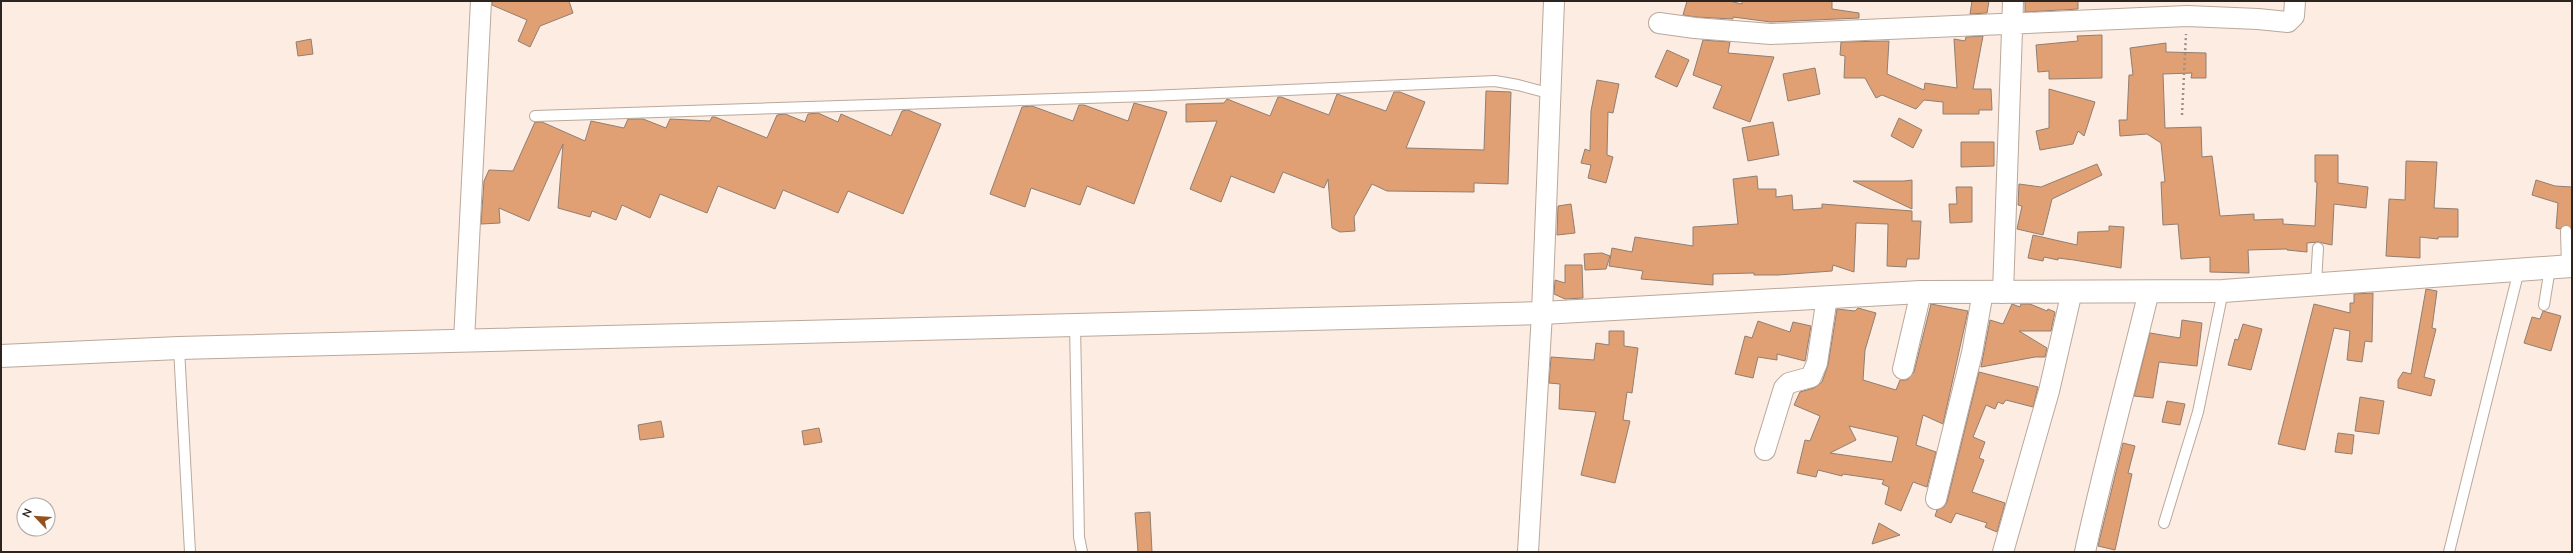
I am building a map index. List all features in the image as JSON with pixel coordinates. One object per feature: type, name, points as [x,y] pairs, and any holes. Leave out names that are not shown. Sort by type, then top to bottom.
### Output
[{"type":"street","points":[[464,341],[481,1]]},
{"type":"street","points":[[1528,552],[1542,313],[1552,94],[1554,1]]},
{"type":"street","points":[[1936,499],[1972,353],[1993,293],[2013,1]]},
{"type":"street","points":[[1659,22],[1695,28],[1771,34],[2187,16],[2258,19],[2288,22],[2294,16],[2295,1]]},
{"type":"street","points":[[1,356],[179,348],[1542,313],[1921,292],[1993,293],[2072,291],[2223,291],[2563,267]]},
{"type":"street","points":[[2003,552],[2049,391],[2072,291]]},
{"type":"street","points":[[2085,552],[2106,456],[2123,400],[2149,291]]},
{"type":"street","points":[[1903,369],[1921,292]]},
{"type":"street","points":[[1765,450],[1784,388],[1789,383],[1811,377],[1817,363],[1827,297]]},
{"type":"lane","points":[[535,116],[1148,96],[1496,81],[1518,84],[1552,94]]},
{"type":"lane","points":[[2544,305],[2563,267],[2566,231]]},
{"type":"lane","points":[[2316,284],[2318,248]]},
{"type":"lane","points":[[2449,552],[2519,270]]},
{"type":"lane","points":[[2164,524],[2198,412],[2223,291]]},
{"type":"lane","points":[[1076,325],[1082,552]]},
{"type":"lane","points":[[179,348],[190,552]]},
{"type":"path","points":[[2182,115],[2187,16]]},
{"type":"building","points":[[492,1],[569,1],[573,13],[540,26],[530,47],[518,41],[527,20],[492,5]]},
{"type":"building","points":[[1687,1],[1729,1],[1742,4],[1742,1],[1832,1],[1832,9],[1859,13],[1859,18],[1771,22],[1733,17],[1733,19],[1696,17],[1683,15]]},
{"type":"building","points":[[1972,1],[1989,1],[1987,13],[1970,14]]},
{"type":"building","points":[[2025,1],[2078,1],[2078,9],[2025,12]]},
{"type":"building","points":[[2102,35],[2102,78],[2049,79],[2049,71],[2038,72],[2036,45],[2078,41],[2077,36]]},
{"type":"building","points":[[1983,36],[1973,89],[1991,89],[1992,110],[1979,110],[1979,114],[1943,114],[1943,102],[1924,100],[1916,109],[1882,95],[1876,98],[1865,78],[1844,78],[1845,56],[1840,55],[1841,42],[1889,41],[1887,74],[1924,90],[1925,83],[1957,88],[1954,39],[1965,41],[1966,37]]},
{"type":"building","points":[[311,39],[313,54],[298,56],[296,42]]},
{"type":"building","points":[[1703,40],[1730,42],[1728,53],[1774,57],[1750,122],[1713,108],[1722,86],[1693,75]]},
{"type":"building","points":[[2166,43],[2166,52],[2206,53],[2206,78],[2191,78],[2192,73],[2163,74],[2165,128],[2201,127],[2202,157],[2212,156],[2220,216],[2254,214],[2254,220],[2283,219],[2283,224],[2315,226],[2317,182],[2315,182],[2315,155],[2338,155],[2338,183],[2368,187],[2366,208],[2334,204],[2332,245],[2318,242],[2307,243],[2307,252],[2287,249],[2248,250],[2249,273],[2210,272],[2210,257],[2181,259],[2178,224],[2163,225],[2161,182],[2165,182],[2161,143],[2147,134],[2120,136],[2119,120],[2127,120],[2129,75],[2133,75],[2130,48]]},
{"type":"building","points":[[1667,50],[1689,60],[1677,87],[1655,77]]},
{"type":"building","points":[[1815,68],[1820,94],[1788,101],[1783,74]]},
{"type":"building","points":[[1597,80],[1619,84],[1613,113],[1608,112],[1607,155],[1613,157],[1606,183],[1588,178],[1591,165],[1581,163],[1585,149],[1590,151],[1591,111]]},
{"type":"building","points":[[2049,89],[2095,102],[2084,136],[2078,131],[2073,144],[2040,150],[2036,131],[2049,128]]},
{"type":"building","points":[[1486,91],[1511,92],[1508,184],[1474,183],[1474,192],[1387,191],[1372,184],[1354,217],[1355,231],[1340,232],[1332,228],[1328,179],[1324,188],[1283,172],[1274,193],[1231,176],[1221,202],[1190,189],[1217,121],[1186,122],[1186,104],[1224,103],[1227,99],[1270,116],[1278,97],[1281,97],[1329,115],[1337,94],[1386,111],[1394,92],[1400,92],[1425,102],[1406,148],[1484,150]]},
{"type":"building","points":[[1134,103],[1167,112],[1134,204],[1087,186],[1080,205],[1031,188],[1025,207],[990,194],[1022,107],[1032,106],[1073,121],[1079,105],[1084,105],[1128,121]]},
{"type":"building","points":[[908,110],[941,124],[903,214],[848,191],[838,213],[783,190],[775,209],[718,186],[707,213],[660,194],[650,218],[622,205],[616,220],[592,211],[590,217],[558,208],[563,144],[529,221],[499,208],[500,223],[481,224],[484,181],[489,170],[513,171],[535,122],[542,122],[585,141],[591,121],[624,128],[628,119],[643,119],[666,128],[670,119],[710,121],[712,117],[715,117],[767,138],[777,115],[785,114],[805,122],[808,114],[818,113],[838,122],[841,114],[891,136],[902,111]]},
{"type":"building","points":[[1899,118],[1922,130],[1913,148],[1891,136]]},
{"type":"building","points":[[1773,122],[1779,155],[1748,161],[1742,128]]},
{"type":"building","points":[[1961,142],[1994,142],[1994,166],[1961,167]]},
{"type":"building","points":[[2406,161],[2437,162],[2434,208],[2458,209],[2458,237],[2438,237],[2438,239],[2420,237],[2420,258],[2386,256],[2389,199],[2405,200]]},
{"type":"building","points":[[2097,164],[2102,175],[2052,199],[2043,235],[2017,229],[2022,206],[2018,205],[2019,184],[2041,187]]},
{"type":"building","points":[[1757,176],[1758,189],[1776,189],[1776,197],[1792,195],[1793,210],[1822,208],[1822,204],[1912,211],[1912,221],[1921,221],[1919,259],[1907,259],[1906,267],[1887,266],[1888,224],[1856,223],[1854,272],[1833,265],[1832,271],[1778,275],[1754,275],[1754,273],[1713,274],[1713,285],[1641,279],[1643,271],[1609,266],[1612,248],[1632,252],[1635,237],[1693,246],[1693,227],[1738,224],[1733,179]]},
{"type":"building","points":[[1912,180],[1912,209],[1853,181],[1904,181]]},
{"type":"building","points":[[2536,180],[2555,186],[2572,187],[2572,229],[2566,225],[2560,229],[2556,228],[2558,203],[2532,195]]},
{"type":"building","points":[[1956,187],[1972,187],[1972,222],[1950,223],[1949,204],[1957,204]]},
{"type":"building","points":[[1571,204],[1575,233],[1557,235],[1558,206]]},
{"type":"building","points":[[2109,226],[2124,227],[2121,268],[2058,258],[2058,260],[2044,257],[2043,261],[2028,258],[2033,235],[2077,245],[2078,232],[2109,231]]},
{"type":"building","points":[[1602,253],[1610,256],[1606,269],[1585,270],[1584,254]]},
{"type":"building","points":[[1565,265],[1582,265],[1583,298],[1565,299],[1554,294],[1555,280],[1565,283]]},
{"type":"building","points":[[2426,289],[2437,291],[2432,328],[2436,329],[2424,377],[2435,380],[2431,396],[2398,388],[2398,380],[2403,372],[2411,374]]},
{"type":"building","points":[[2373,293],[2372,342],[2365,341],[2362,362],[2347,360],[2350,331],[2334,328],[2305,450],[2278,444],[2314,304],[2350,313],[2350,303],[2354,303],[2354,294]]},
{"type":"building","points":[[1931,304],[1968,311],[1943,424],[1923,415],[1916,445],[1936,452],[1927,487],[1913,482],[1901,511],[1885,504],[1889,487],[1882,484],[1884,480],[1843,474],[1842,476],[1818,470],[1816,477],[1797,473],[1805,440],[1810,441],[1820,416],[1794,405],[1800,392],[1814,388],[1822,382],[1828,365],[1837,309],[1855,311],[1858,308],[1876,313],[1865,350],[1863,380],[1896,390],[1900,380],[1907,380],[1914,372]],"holes":[[[1849,426],[1898,437],[1892,462],[1830,453],[1856,440]]]},
{"type":"building","points":[[2012,304],[2020,307],[2021,304],[2030,304],[2047,311],[2048,309],[2055,312],[2051,331],[2019,331],[2047,348],[2045,357],[2035,357],[1981,367],[1990,320],[2003,324]]},
{"type":"building","points":[[2543,311],[2561,316],[2551,351],[2524,343],[2532,317],[2540,319]]},
{"type":"building","points":[[2182,320],[2202,323],[2197,366],[2159,362],[2153,398],[2134,396],[2150,333],[2180,338]]},
{"type":"building","points":[[1758,321],[1790,332],[1793,322],[1811,326],[1805,361],[1777,354],[1777,360],[1758,357],[1753,378],[1735,374],[1745,336],[1752,338]]},
{"type":"building","points":[[2243,324],[2262,329],[2251,370],[2228,365],[2235,339],[2238,340]]},
{"type":"building","points":[[1609,331],[1624,331],[1624,346],[1638,348],[1632,393],[1627,392],[1623,420],[1630,421],[1615,483],[1581,475],[1596,412],[1559,409],[1560,384],[1549,383],[1551,357],[1594,360],[1596,343],[1609,345]]},
{"type":"building","points":[[1979,372],[2038,387],[2033,407],[2006,400],[2003,404],[1998,402],[1995,409],[1986,405],[1973,437],[1985,442],[1979,458],[1984,460],[1972,492],[2005,503],[1997,532],[1985,527],[1987,523],[1956,513],[1951,523],[1935,516],[1937,510],[1944,507],[1947,502]]},
{"type":"building","points":[[2360,397],[2384,401],[2379,434],[2355,431]]},
{"type":"building","points":[[2167,401],[2185,404],[2180,425],[2162,422]]},
{"type":"building","points":[[661,421],[664,437],[640,440],[638,425]]},
{"type":"building","points":[[819,428],[822,442],[804,445],[802,431]]},
{"type":"building","points":[[2338,433],[2354,435],[2352,454],[2335,452]]},
{"type":"building","points":[[2123,443],[2135,446],[2128,473],[2132,474],[2115,550],[2098,546]]},
{"type":"building","points":[[1150,512],[1152,552],[1138,552],[1135,513]]},
{"type":"building","points":[[1879,523],[1900,535],[1872,544]]}]
